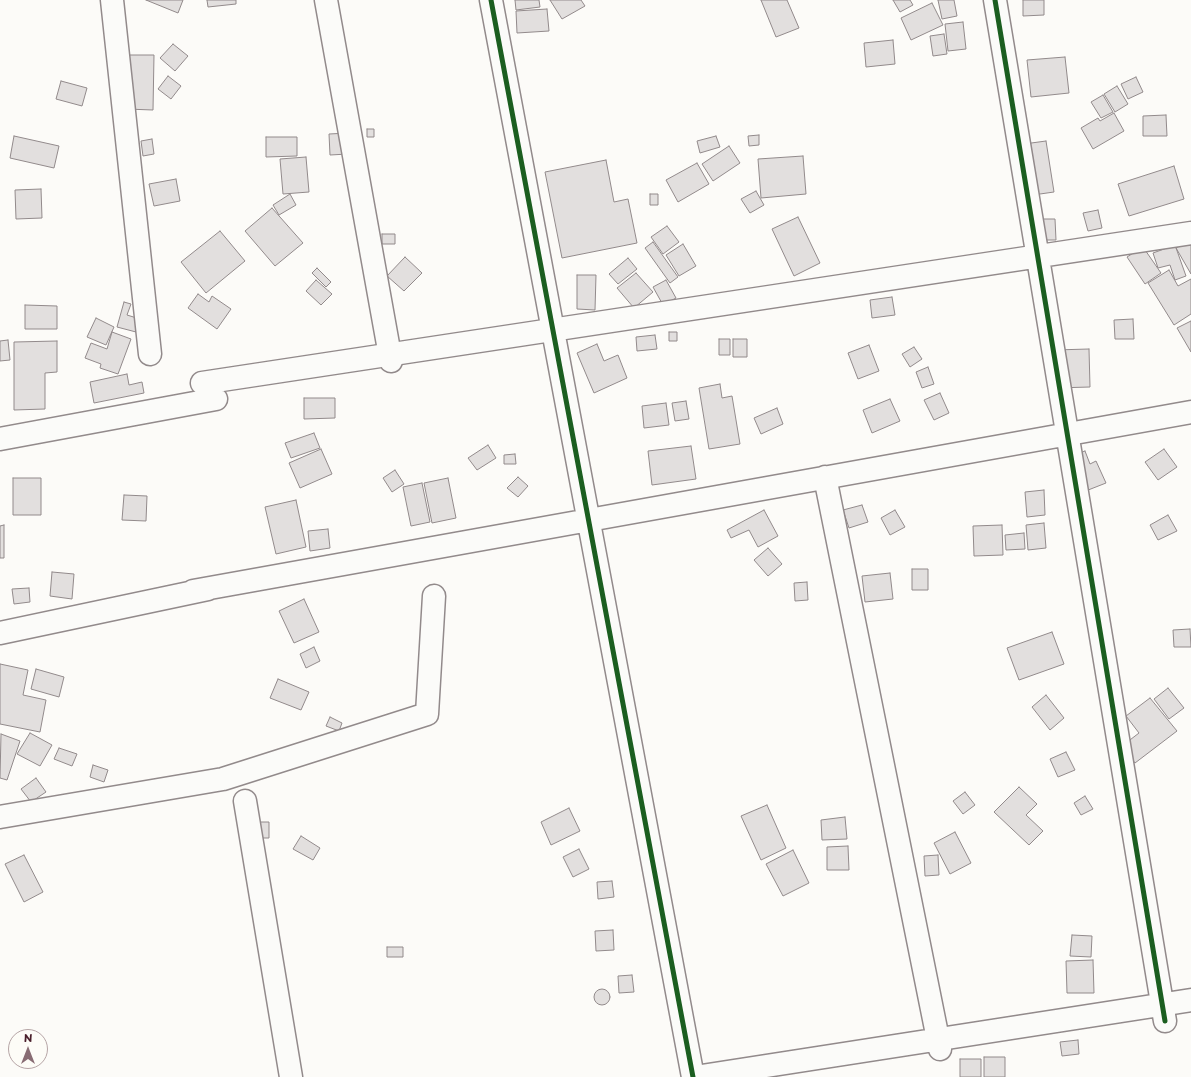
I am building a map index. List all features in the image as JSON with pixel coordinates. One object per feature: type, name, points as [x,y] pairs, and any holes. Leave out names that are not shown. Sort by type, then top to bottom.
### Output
[{"type":"street","points":[[112,0],[150,354]]},
{"type":"street","points":[[326,0],[391,361]]},
{"type":"street","points":[[491,0],[694,1077],[1191,1000]]},
{"type":"street","points":[[995,0],[1165,1020]]},
{"type":"street","points":[[0,439],[209,391],[1191,233]]},
{"type":"street","points":[[193,591],[1191,412]]},
{"type":"street","points":[[825,477],[940,1049]]},
{"type":"street","points":[[0,633],[219,586]]},
{"type":"street","points":[[0,817],[223,779],[427,714],[434,596]]},
{"type":"street","points":[[245,801],[291,1077]]},
{"type":"building","points":[[146,0],[183,0],[178,13]]},
{"type":"building","points":[[207,0],[236,0],[236,4],[208,7]]},
{"type":"building","points":[[515,0],[539,0],[540,7],[516,10]]},
{"type":"building","points":[[550,0],[581,0],[585,6],[562,19]]},
{"type":"building","points":[[761,0],[787,0],[799,28],[776,37]]},
{"type":"building","points":[[893,0],[910,0],[913,5],[900,12]]},
{"type":"building","points":[[938,0],[954,0],[957,16],[942,19]]},
{"type":"building","points":[[1023,0],[1044,0],[1044,15],[1023,16]]},
{"type":"building","points":[[932,3],[943,25],[911,40],[901,18]]},
{"type":"building","points":[[547,9],[549,31],[517,33],[516,11]]},
{"type":"building","points":[[963,22],[966,49],[948,51],[945,24]]},
{"type":"building","points":[[944,34],[947,54],[933,56],[930,36]]},
{"type":"building","points":[[893,40],[895,64],[866,67],[864,43]]},
{"type":"building","points":[[173,44],[188,56],[175,71],[160,58]]},
{"type":"building","points":[[126,55],[154,55],[153,110],[126,109]]},
{"type":"building","points":[[1065,57],[1069,93],[1031,97],[1027,60]]},
{"type":"building","points":[[168,76],[181,86],[171,99],[158,89]]},
{"type":"building","points":[[1136,77],[1143,92],[1128,99],[1121,84]]},
{"type":"building","points":[[61,81],[87,88],[82,106],[56,99]]},
{"type":"building","points":[[1117,86],[1128,104],[1115,112],[1104,94]]},
{"type":"building","points":[[1103,95],[1113,112],[1101,118],[1091,102]]},
{"type":"building","points":[[1114,113],[1124,131],[1093,149],[1081,128],[1098,118],[1100,121]]},
{"type":"building","points":[[1166,115],[1167,136],[1143,136],[1143,116]]},
{"type":"building","points":[[367,129],[374,129],[374,137],[367,137]]},
{"type":"building","points":[[348,133],[348,154],[330,155],[329,134]]},
{"type":"building","points":[[759,135],[759,145],[749,146],[748,136]]},
{"type":"building","points":[[14,136],[59,146],[54,168],[10,158]]},
{"type":"building","points":[[716,136],[720,147],[700,153],[697,141]]},
{"type":"building","points":[[266,137],[297,137],[297,156],[266,157]]},
{"type":"building","points":[[152,139],[154,154],[143,156],[141,141]]},
{"type":"building","points":[[1046,141],[1054,192],[1033,195],[1024,144]]},
{"type":"building","points":[[729,146],[740,163],[713,181],[702,164]]},
{"type":"building","points":[[803,156],[806,194],[761,198],[758,159]]},
{"type":"building","points":[[306,157],[309,192],[283,194],[280,159]]},
{"type":"building","points":[[606,160],[614,202],[628,199],[637,243],[562,258],[545,172]]},
{"type":"building","points":[[697,163],[709,184],[678,202],[666,180]]},
{"type":"building","points":[[1174,166],[1184,199],[1129,216],[1118,184]]},
{"type":"building","points":[[176,179],[180,201],[154,206],[149,184]]},
{"type":"building","points":[[41,189],[42,218],[16,219],[15,190]]},
{"type":"building","points":[[756,191],[764,205],[750,213],[741,199]]},
{"type":"building","points":[[290,194],[296,205],[279,215],[273,205]]},
{"type":"building","points":[[650,194],[658,194],[658,205],[650,205]]},
{"type":"building","points":[[272,208],[303,243],[275,266],[245,231]]},
{"type":"building","points":[[1098,210],[1102,228],[1088,231],[1083,213]]},
{"type":"building","points":[[798,217],[820,263],[794,276],[772,229]]},
{"type":"building","points":[[1036,219],[1055,219],[1056,240],[1036,240]]},
{"type":"building","points":[[667,226],[679,242],[663,254],[651,237]]},
{"type":"building","points":[[220,231],[245,261],[206,293],[181,262]]},
{"type":"building","points":[[382,234],[395,234],[395,244],[382,244]]},
{"type":"building","points":[[1191,240],[1191,274],[1176,248]]},
{"type":"building","points":[[653,242],[678,277],[670,283],[645,248]]},
{"type":"building","points":[[683,244],[696,266],[679,276],[666,255]]},
{"type":"building","points":[[1175,245],[1186,276],[1175,280],[1170,265],[1158,268],[1153,253]]},
{"type":"building","points":[[1143,247],[1161,273],[1145,284],[1127,257]]},
{"type":"building","points":[[405,257],[422,273],[404,291],[387,276]]},
{"type":"building","points":[[628,258],[637,269],[618,284],[609,274]]},
{"type":"building","points":[[317,268],[331,282],[326,287],[312,273]]},
{"type":"building","points":[[1169,270],[1178,286],[1191,279],[1191,314],[1174,325],[1148,283]]},
{"type":"building","points":[[636,273],[653,292],[634,308],[617,288]]},
{"type":"building","points":[[577,275],[596,275],[595,310],[577,309]]},
{"type":"building","points":[[316,280],[332,294],[321,305],[306,291]]},
{"type":"building","points":[[666,280],[676,298],[663,305],[653,287]]},
{"type":"building","points":[[198,294],[209,302],[212,296],[231,309],[217,329],[188,308]]},
{"type":"building","points":[[892,297],[895,315],[872,318],[870,300]]},
{"type":"building","points":[[124,302],[131,304],[127,315],[140,319],[136,332],[117,327]]},
{"type":"building","points":[[25,305],[57,306],[57,329],[25,329]]},
{"type":"building","points":[[96,318],[114,327],[106,345],[87,337]]},
{"type":"building","points":[[1133,319],[1134,339],[1115,339],[1114,320]]},
{"type":"building","points":[[1191,321],[1191,352],[1177,328]]},
{"type":"building","points":[[112,332],[131,339],[118,374],[100,368],[101,364],[85,358],[91,343],[107,349]]},
{"type":"building","points":[[669,332],[677,332],[677,341],[669,341]]},
{"type":"building","points":[[655,335],[657,349],[637,351],[636,337]]},
{"type":"building","points":[[719,339],[730,339],[730,355],[719,355]]},
{"type":"building","points":[[733,339],[747,339],[747,357],[733,357]]},
{"type":"building","points":[[8,340],[10,360],[0,361],[0,341]]},
{"type":"building","points":[[57,341],[57,372],[45,373],[45,409],[14,410],[14,342]]},
{"type":"building","points":[[597,344],[604,361],[618,355],[627,378],[594,393],[577,353]]},
{"type":"building","points":[[869,345],[879,371],[858,379],[848,353]]},
{"type":"building","points":[[914,347],[922,359],[910,367],[902,354]]},
{"type":"building","points":[[1089,349],[1090,387],[1055,388],[1054,350]]},
{"type":"building","points":[[928,367],[934,384],[922,388],[916,372]]},
{"type":"building","points":[[127,374],[129,385],[142,382],[144,393],[94,403],[90,382]]},
{"type":"building","points":[[720,384],[722,398],[732,396],[740,444],[709,449],[699,388]]},
{"type":"building","points":[[940,393],[949,413],[934,420],[924,400]]},
{"type":"building","points":[[304,398],[335,398],[335,418],[304,419]]},
{"type":"building","points":[[890,399],[900,421],[872,433],[863,410]]},
{"type":"building","points":[[686,401],[689,419],[675,421],[672,403]]},
{"type":"building","points":[[666,403],[669,425],[644,428],[642,406]]},
{"type":"building","points":[[777,408],[783,424],[761,434],[754,418]]},
{"type":"building","points":[[314,433],[320,448],[291,458],[285,443]]},
{"type":"building","points":[[488,445],[496,458],[477,470],[468,458]]},
{"type":"building","points":[[691,446],[696,479],[652,485],[648,451]]},
{"type":"building","points":[[321,449],[332,474],[300,488],[289,463]]},
{"type":"building","points":[[1164,449],[1177,467],[1158,480],[1145,462]]},
{"type":"building","points":[[1085,451],[1090,464],[1096,461],[1106,483],[1078,494],[1064,459]]},
{"type":"building","points":[[515,454],[516,464],[504,464],[504,455]]},
{"type":"building","points":[[395,470],[404,484],[392,492],[383,478]]},
{"type":"building","points":[[518,477],[528,486],[518,497],[507,488]]},
{"type":"building","points":[[13,478],[41,478],[41,515],[13,515]]},
{"type":"building","points":[[448,478],[456,518],[432,523],[424,483]]},
{"type":"building","points":[[422,483],[430,522],[411,526],[403,487]]},
{"type":"building","points":[[1044,490],[1045,515],[1027,517],[1025,492]]},
{"type":"building","points":[[124,495],[147,496],[146,521],[122,520]]},
{"type":"building","points":[[296,500],[306,547],[276,554],[265,507]]},
{"type":"building","points":[[862,505],[868,522],[849,528],[843,510]]},
{"type":"building","points":[[764,510],[778,536],[758,547],[749,530],[731,538],[727,530]]},
{"type":"building","points":[[895,510],[905,527],[890,535],[881,518]]},
{"type":"building","points":[[1168,515],[1177,531],[1158,540],[1150,525]]},
{"type":"building","points":[[1044,523],[1046,548],[1028,550],[1026,525]]},
{"type":"building","points":[[4,525],[4,558],[0,558],[0,526]]},
{"type":"building","points":[[1002,525],[1003,555],[974,556],[973,526]]},
{"type":"building","points":[[328,529],[330,548],[310,551],[308,531]]},
{"type":"building","points":[[1024,533],[1025,549],[1006,550],[1005,535]]},
{"type":"building","points":[[768,548],[782,564],[768,576],[754,560]]},
{"type":"building","points":[[912,569],[928,569],[928,590],[912,590]]},
{"type":"building","points":[[52,572],[74,574],[72,599],[50,596]]},
{"type":"building","points":[[890,573],[893,599],[865,602],[862,576]]},
{"type":"building","points":[[807,582],[808,600],[795,601],[794,583]]},
{"type":"building","points":[[29,588],[30,602],[14,604],[12,589]]},
{"type":"building","points":[[304,599],[319,632],[294,643],[279,611]]},
{"type":"building","points":[[1190,629],[1191,647],[1174,647],[1173,630]]},
{"type":"building","points":[[1052,632],[1064,664],[1019,680],[1007,648]]},
{"type":"building","points":[[314,647],[320,661],[306,668],[300,654]]},
{"type":"building","points":[[0,664],[28,670],[23,695],[46,700],[40,732],[0,724]]},
{"type":"building","points":[[36,669],[64,677],[59,697],[31,689]]},
{"type":"building","points":[[278,679],[309,692],[301,710],[270,698]]},
{"type":"building","points":[[1168,688],[1184,708],[1169,719],[1154,699]]},
{"type":"building","points":[[1046,695],[1064,718],[1050,730],[1032,707]]},
{"type":"building","points":[[1150,698],[1177,731],[1135,763],[1122,746],[1139,733],[1126,716]]},
{"type":"building","points":[[330,717],[342,723],[339,731],[326,726]]},
{"type":"building","points":[[30,733],[52,745],[40,766],[17,754]]},
{"type":"building","points":[[1,734],[20,741],[7,780],[0,778]]},
{"type":"building","points":[[59,748],[77,754],[72,766],[54,759]]},
{"type":"building","points":[[1066,752],[1075,770],[1058,777],[1050,759]]},
{"type":"building","points":[[93,765],[108,770],[104,782],[90,777]]},
{"type":"building","points":[[36,778],[46,792],[31,802],[21,789]]},
{"type":"building","points":[[1019,787],[1037,804],[1026,815],[1043,831],[1029,845],[994,812]]},
{"type":"building","points":[[965,792],[975,805],[963,814],[953,801]]},
{"type":"building","points":[[1085,796],[1093,809],[1081,815],[1074,803]]},
{"type":"building","points":[[767,805],[786,848],[761,860],[741,816]]},
{"type":"building","points":[[569,808],[580,831],[551,845],[541,822]]},
{"type":"building","points":[[845,817],[847,839],[822,840],[821,820]]},
{"type":"building","points":[[254,822],[269,822],[269,838],[254,838]]},
{"type":"building","points":[[955,832],[971,863],[950,874],[934,843]]},
{"type":"building","points":[[301,836],[320,848],[313,860],[293,849]]},
{"type":"building","points":[[848,846],[849,870],[827,870],[827,847]]},
{"type":"building","points":[[579,849],[589,869],[573,877],[563,857]]},
{"type":"building","points":[[793,850],[809,883],[783,896],[766,864]]},
{"type":"building","points":[[24,855],[43,892],[24,902],[5,864]]},
{"type":"building","points":[[938,855],[939,875],[925,876],[924,856]]},
{"type":"building","points":[[612,881],[614,897],[598,899],[597,882]]},
{"type":"building","points":[[613,930],[614,950],[596,951],[595,931]]},
{"type":"building","points":[[1072,935],[1092,936],[1091,957],[1070,956]]},
{"type":"building","points":[[387,947],[403,947],[403,957],[387,957]]},
{"type":"building","points":[[1093,960],[1094,993],[1067,993],[1066,961]]},
{"type":"building","points":[[632,975],[634,992],[619,993],[618,976]]},
{"type":"building","points":[[602,989],[609,994],[610,997],[605,1004],[602,1005],[595,1000],[594,997],[599,990]]},
{"type":"building","points":[[1078,1040],[1079,1054],[1062,1056],[1060,1042]]},
{"type":"building","points":[[984,1057],[1005,1057],[1005,1077],[984,1077]]},
{"type":"building","points":[[960,1059],[981,1059],[981,1077],[960,1077]]},
{"type":"cycle path","points":[[491,0],[693,1077]]},
{"type":"cycle path","points":[[995,0],[1165,1021]]}]
